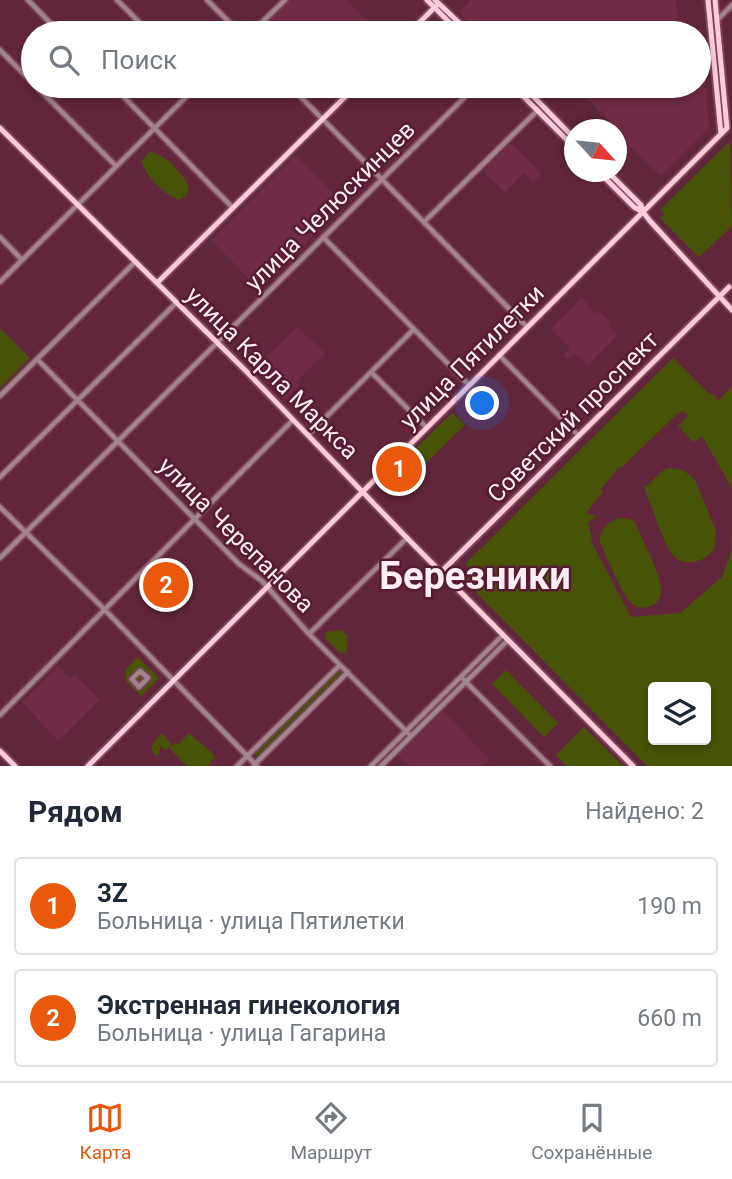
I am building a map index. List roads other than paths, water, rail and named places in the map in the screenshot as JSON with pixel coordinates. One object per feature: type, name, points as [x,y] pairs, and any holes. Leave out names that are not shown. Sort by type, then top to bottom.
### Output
[{"type":"main road","points":[[427,0],[456,21]]},
{"type":"main road","points":[[708,0],[711,21]]},
{"type":"main road","points":[[715,0],[721,134]]},
{"type":"main road","points":[[420,21],[436,4]]},
{"type":"main road","points":[[436,4],[450,21]]},
{"type":"main road","points":[[711,22],[727,128]]},
{"type":"main road","points":[[157,284],[344,98]]},
{"type":"main road","points":[[526,98],[564,136]]},
{"type":"main road","points":[[535,98],[564,127]]},
{"type":"main road","name":"улица Карла Маркса","points":[[0,128],[217,342],[633,766]]},
{"type":"main road","name":"улица Пятилетки","points":[[88,766],[727,128]]},
{"type":"main road","points":[[609,182],[634,207],[643,212],[732,310]]},
{"type":"main road","points":[[618,182],[641,205],[643,212]]},
{"type":"main road","points":[[706,280],[718,286],[730,287]]},
{"type":"main road","name":"Советский проспект","points":[[441,572],[730,287]]},
{"type":"main road","points":[[0,751],[15,766]]},
{"type":"street","points":[[28,0],[49,21]]},
{"type":"street","points":[[117,0],[138,21]]},
{"type":"street","points":[[207,0],[228,21]]},
{"type":"street","points":[[263,21],[285,0]]},
{"type":"street","points":[[717,20],[732,5]]},
{"type":"street","points":[[0,50],[21,70]]},
{"type":"street","points":[[49,98],[116,166]]},
{"type":"street","points":[[125,98],[233,208]]},
{"type":"street","points":[[0,282],[185,98]]},
{"type":"street","points":[[302,98],[527,327]]},
{"type":"street","name":"улица Челюскинцев","points":[[0,558],[464,98]]},
{"type":"street","points":[[424,222],[538,110]]},
{"type":"street","name":"улица Пятилетки","points":[[727,128],[732,123]]},
{"type":"street","points":[[0,237],[22,260]]},
{"type":"street","points":[[323,237],[469,385]]},
{"type":"street","points":[[0,396],[135,262]]},
{"type":"street","points":[[0,477],[176,303]]},
{"type":"street","points":[[308,435],[414,329]]},
{"type":"street","points":[[499,355],[579,436]]},
{"type":"street","name":"улица Черепанова","points":[[37,359],[239,564],[268,587],[309,634],[411,736]]},
{"type":"street","points":[[371,372],[426,427]]},
{"type":"street","points":[[0,715],[293,420]]},
{"type":"street","points":[[0,507],[174,680],[255,766],[348,672]]},
{"type":"street","points":[[309,634],[407,538]]},
{"type":"street","points":[[375,765],[461,677],[506,638]]},
{"type":"street","points":[[375,765],[411,736],[506,638]]},
{"type":"street","points":[[237,766],[340,665]]},
{"type":"street","points":[[461,677],[550,766]]},
{"type":"place","name":"3Z","points":[[399,469]]},
{"type":"place","name":"Экстренная гинекология","points":[[166,585]]},
{"type":"district","name":"Березники","points":[[475,576]]}]
